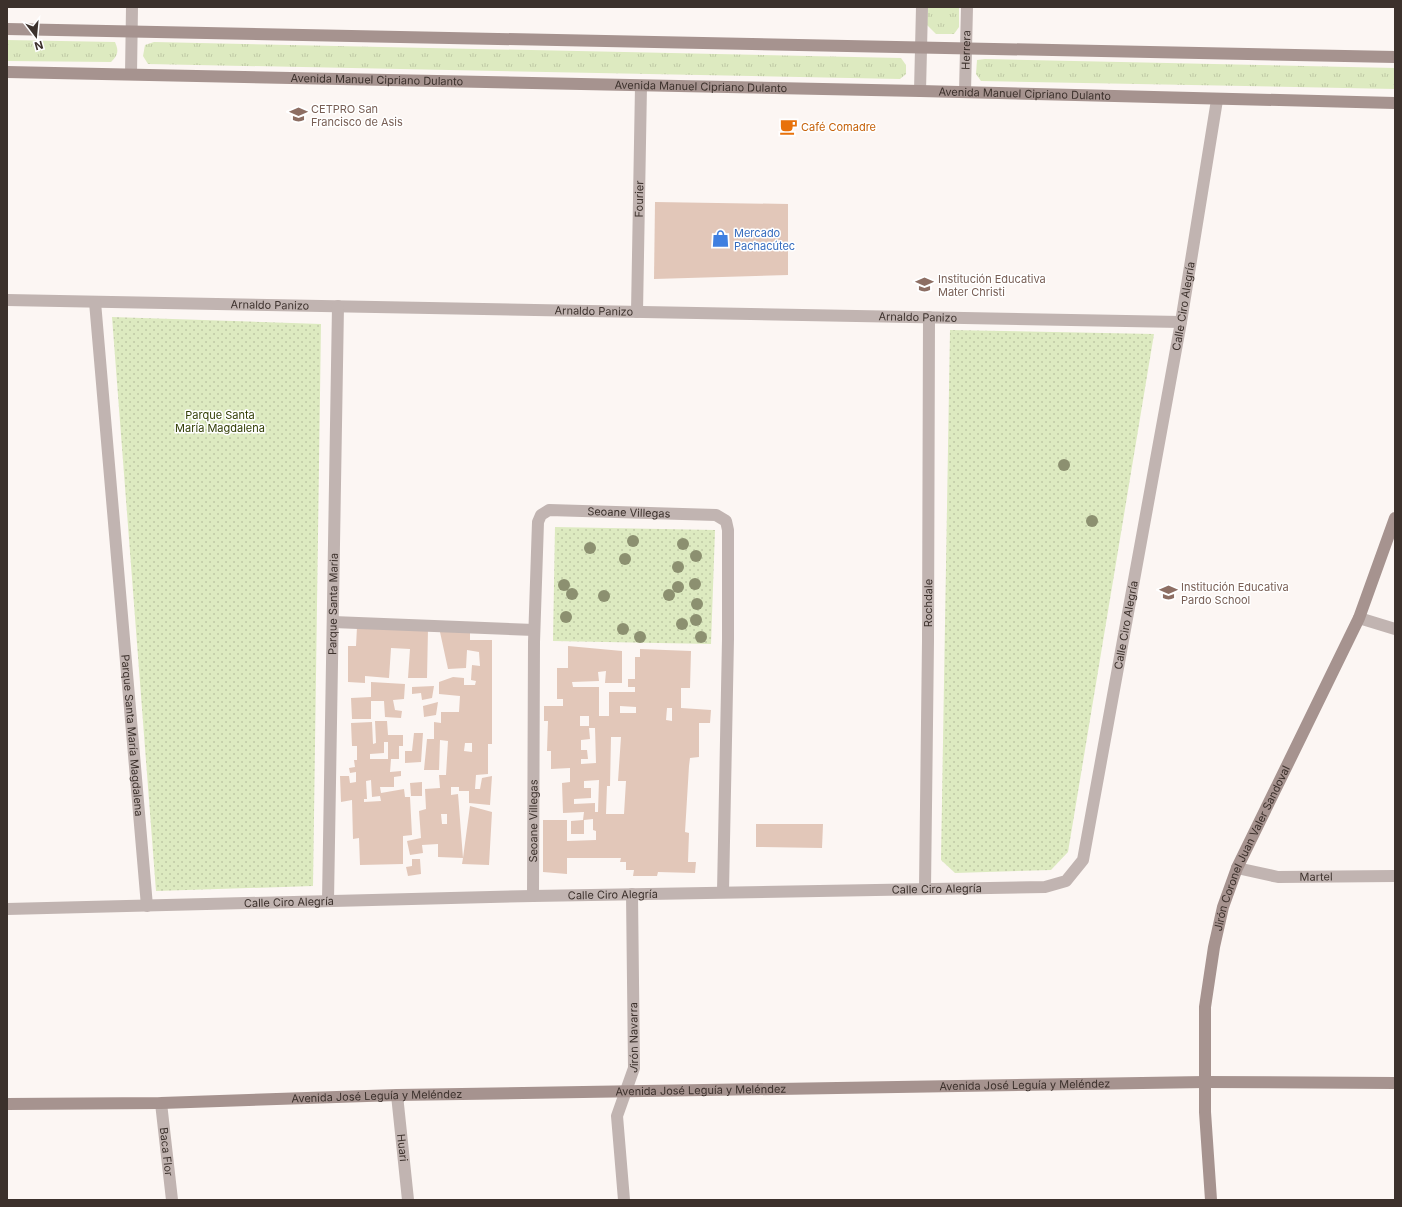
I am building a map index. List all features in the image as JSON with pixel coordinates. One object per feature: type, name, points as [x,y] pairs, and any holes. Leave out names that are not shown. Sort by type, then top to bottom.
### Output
[{"type":"main road","points":[[7,29],[1395,57]]},
{"type":"main road","name":"Avenida Manuel Cipriano Dulanto","points":[[7,72],[965,92],[1218,100],[1395,103]]},
{"type":"main road","name":"Jirón Coronel Juan Valer Sandoval","points":[[1211,1200],[1205,1112],[1206,1000],[1214,947],[1223,907],[1237,868],[1359,618],[1395,518]]},
{"type":"main road","name":"Avenida José Leguía y Meléndez","points":[[7,1104],[161,1102],[397,1095],[1205,1082],[1395,1083]]},
{"type":"street","points":[[131,74],[132,7]]},
{"type":"street","points":[[920,91],[922,7]]},
{"type":"street","name":"Herrera","points":[[965,92],[967,7]]},
{"type":"street","name":"Fourier","points":[[637,312],[641,86]]},
{"type":"street","name":"Calle Ciro Alegría","points":[[7,909],[533,896],[1045,887],[1066,881],[1083,860],[1181,322],[1218,100]]},
{"type":"street","name":"Arnaldo Panizo","points":[[7,300],[1181,322]]},
{"type":"street","name":"Parque Santa María Magdalena","points":[[95,302],[148,906]]},
{"type":"street","name":"Parque Santa Maria","points":[[328,902],[338,306]]},
{"type":"street","name":"Rochdale","points":[[925,889],[928,641],[929,317]]},
{"type":"street","name":"Seoane Villegas","points":[[533,896],[534,630],[538,522],[541,515],[549,510],[716,515],[726,521],[728,530],[728,639],[723,892]]},
{"type":"street","points":[[1359,618],[1395,629]]},
{"type":"street","points":[[333,622],[534,630]]},
{"type":"street","name":"Martel","points":[[1237,868],[1278,877],[1395,876]]},
{"type":"street","name":"Jirón Navarra","points":[[624,1200],[617,1116],[634,1068],[632,894]]},
{"type":"street","name":"Huari","points":[[397,1095],[408,1200]]},
{"type":"street","name":"Baca Flor","points":[[161,1102],[172,1200]]},
{"type":"green space","points":[[928,7],[959,7],[959,27],[954,34],[936,34],[927,25]]},
{"type":"green space","points":[[7,40],[115,42],[117,53],[111,62],[7,61]]},
{"type":"green space","points":[[154,42],[901,58],[906,65],[906,74],[900,79],[148,64],[143,56],[145,45]]},
{"type":"green space","points":[[977,60],[1395,68],[1395,89],[981,81],[976,74]]},
{"type":"green space","name":"Parque Santa María Magdalena","points":[[112,317],[321,324],[313,886],[156,891]]},
{"type":"green space","points":[[950,330],[1154,334],[1068,852],[1051,870],[955,873],[941,860]]},
{"type":"green space","points":[[555,527],[715,530],[711,644],[553,641]]},
{"type":"building","name":"Mercado Pachacútec","points":[[655,202],[788,204],[788,275],[654,279]]},
{"type":"building","points":[[357,627],[428,629],[427,678],[408,678],[410,649],[391,648],[389,678],[365,676],[365,683],[348,682],[348,646],[356,646]]},
{"type":"building","points":[[440,632],[470,632],[470,640],[492,640],[492,744],[488,744],[488,774],[476,775],[475,789],[480,789],[482,778],[492,776],[490,805],[469,803],[469,791],[459,791],[459,787],[451,787],[451,795],[458,794],[463,858],[438,857],[438,844],[422,845],[423,853],[410,855],[407,841],[421,838],[419,811],[426,809],[425,789],[440,788],[439,775],[446,775],[448,741],[440,740],[439,770],[424,770],[427,739],[434,739],[434,722],[441,723],[441,712],[459,712],[460,696],[439,694],[439,682],[453,677],[464,678],[464,685],[475,685],[476,681],[471,680],[472,665],[480,666],[479,652],[467,650],[466,668],[448,669]],"holes":[[[465,743],[472,743],[472,752],[464,751]],[[441,814],[447,814],[447,824],[442,824]]]},
{"type":"building","points":[[568,646],[622,651],[622,683],[605,683],[606,671],[598,672],[599,681],[572,682],[573,687],[599,687],[599,716],[609,716],[609,692],[635,692],[635,687],[628,687],[628,679],[635,679],[635,657],[640,657],[640,649],[691,651],[690,688],[681,688],[681,708],[711,710],[710,723],[699,723],[699,757],[690,758],[689,766],[685,832],[689,833],[688,862],[696,862],[695,873],[658,872],[657,876],[633,876],[634,870],[626,870],[626,862],[620,862],[621,858],[567,858],[567,874],[543,872],[543,820],[567,820],[567,841],[596,840],[596,831],[593,830],[593,819],[584,820],[584,834],[571,834],[571,821],[583,820],[584,812],[563,813],[562,783],[570,782],[570,768],[551,769],[551,751],[547,751],[548,721],[544,721],[544,706],[563,706],[563,699],[557,699],[557,668],[568,668]],"holes":[[[620,706],[636,707],[636,713],[620,713]],[[667,708],[672,708],[672,721],[666,720]],[[580,716],[589,716],[589,726],[580,726]],[[589,728],[595,728],[596,763],[581,764],[581,759],[588,759],[587,750],[581,750],[581,740],[590,739]],[[611,737],[621,737],[618,781],[626,781],[624,814],[606,814],[607,786],[610,786]],[[599,780],[598,812],[595,812],[595,803],[574,804],[574,799],[591,798],[591,788],[584,788],[584,781]]]},
{"type":"building","points":[[371,682],[405,684],[404,699],[393,700],[395,710],[402,711],[401,718],[385,717],[384,701],[371,701],[371,719],[352,719],[351,698],[371,697]]},
{"type":"building","points":[[434,686],[432,698],[422,700],[421,693],[412,694],[412,687]]},
{"type":"building","points":[[438,702],[436,715],[424,717],[423,706]]},
{"type":"building","points":[[375,721],[387,721],[388,735],[403,735],[403,746],[399,746],[399,759],[391,759],[390,772],[401,771],[401,776],[394,777],[394,787],[380,787],[381,793],[404,789],[405,797],[410,797],[412,835],[403,836],[403,864],[360,865],[359,838],[353,839],[352,800],[341,802],[340,776],[349,776],[350,783],[356,782],[356,772],[350,773],[349,768],[355,767],[354,760],[357,760],[357,746],[352,746],[351,723],[372,722],[373,744],[376,743]],"holes":[[[384,742],[388,742],[388,759],[370,759],[370,754],[384,753]],[[371,780],[372,797],[380,796],[381,801],[364,802],[364,799],[367,799],[366,781]]]},
{"type":"building","points":[[414,733],[423,733],[421,762],[405,763],[405,751],[412,751]]},
{"type":"building","points":[[422,782],[422,796],[411,796],[410,783]]},
{"type":"building","points":[[470,806],[492,812],[489,865],[462,864]]},
{"type":"building","points":[[756,824],[823,824],[822,848],[756,847]]},
{"type":"building","points":[[412,859],[420,859],[421,874],[408,876],[406,867],[412,866]]},
{"type":"place","name":"CETPRO San Francisco de Asis","points":[[298,115]]},
{"type":"place","name":"Café Comadre","points":[[788,127]]},
{"type":"place","name":"Mercado Pachacútec","points":[[721,239]]},
{"type":"place","name":"Institución Educativa Mater Christi","points":[[925,285]]},
{"type":"place","name":"Institución Educativa Pardo School","points":[[1168,593]]}]
